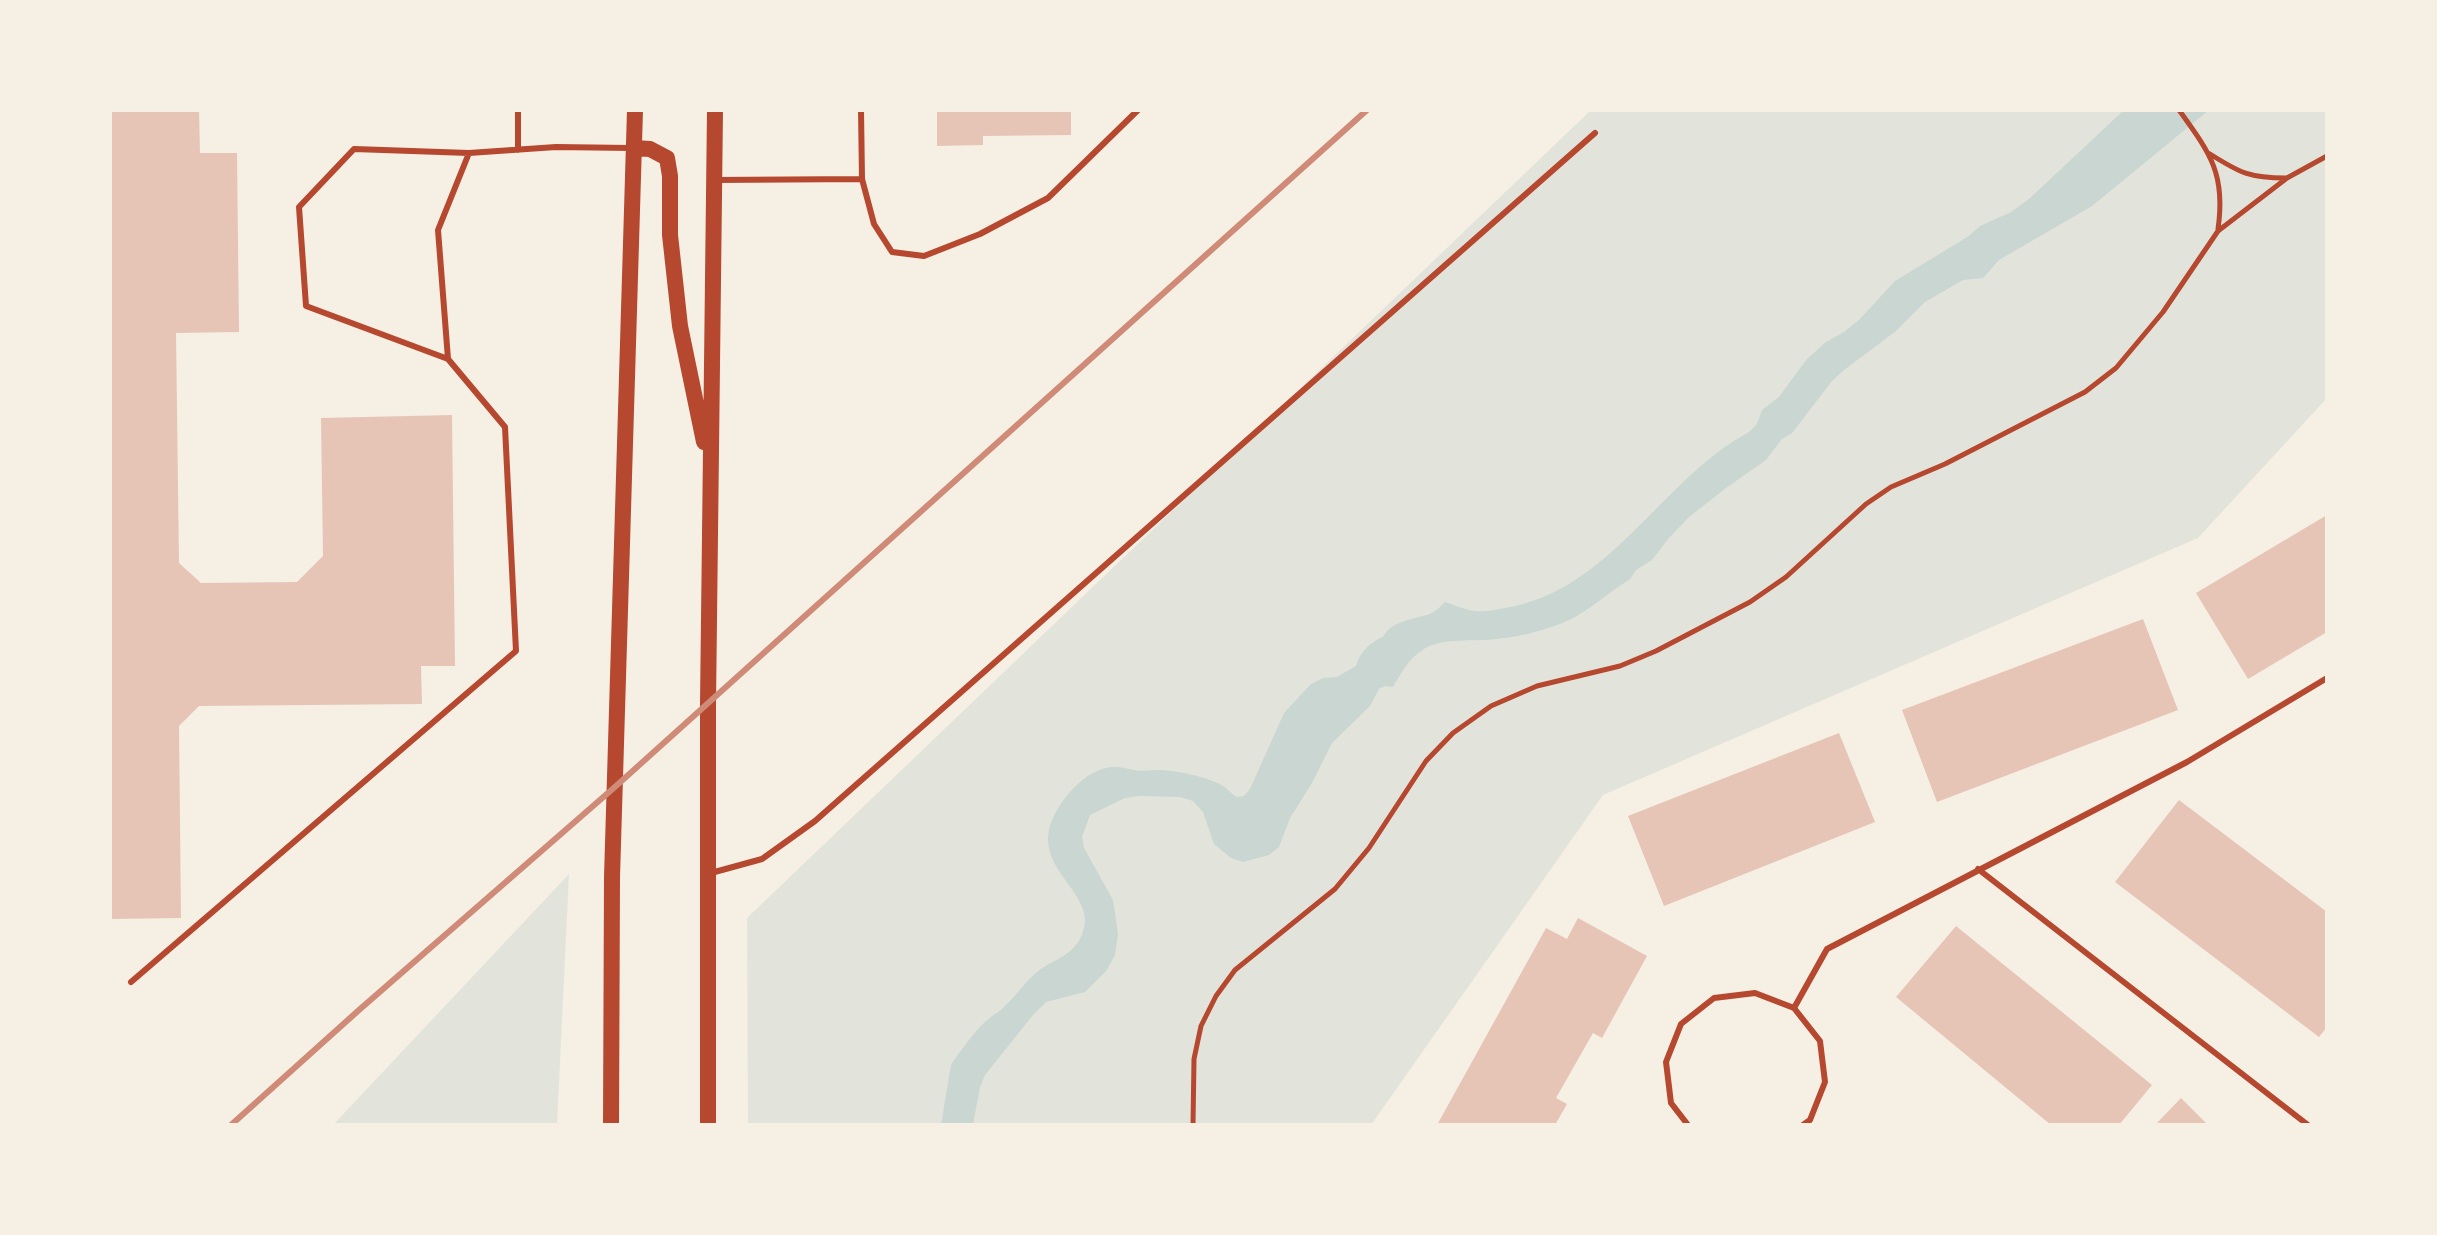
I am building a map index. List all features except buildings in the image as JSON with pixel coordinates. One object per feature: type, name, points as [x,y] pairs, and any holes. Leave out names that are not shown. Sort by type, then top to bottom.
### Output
[{"type":"main road","points":[[611,1125],[612,877],[635,110]]},
{"type":"main road","points":[[708,1125],[707,874],[715,110]]},
{"type":"main road","points":[[634,148],[650,149],[667,158],[670,235],[680,326],[710,475]]},
{"type":"lane","points":[[518,110],[518,150]]},
{"type":"lane","points":[[861,110],[862,179],[874,224],[892,252],[924,256],[980,234],[1048,198],[1138,110]]},
{"type":"lane","points":[[707,874],[762,859],[815,821],[1595,133]]},
{"type":"lane","points":[[131,982],[516,651],[505,427],[448,359],[306,306],[299,207],[354,149],[469,153],[556,147],[634,148]]},
{"type":"lane","points":[[448,359],[438,230],[469,153]]},
{"type":"lane","points":[[714,180],[862,179]]},
{"type":"lane","points":[[1794,1008],[1827,949],[2187,762],[2327,678]]},
{"type":"lane","points":[[1978,869],[2308,1125]]},
{"type":"lane","points":[[1688,1125],[1671,1103],[1666,1062],[1681,1024],[1714,998],[1755,993],[1794,1008],[1820,1041],[1825,1082],[1810,1120],[1803,1125]]},
{"type":"path","points":[[2179,110],[2209,153],[2219,182],[2222,205],[2218,231]]},
{"type":"path","points":[[2209,153],[2235,170],[2258,178],[2287,178]]},
{"type":"path","points":[[1193,1125],[1194,1059],[1201,1026],[1216,996],[1235,970],[1335,889],[1369,848],[1426,761],[1453,733],[1491,706],[1525,691],[1620,666],[1656,651],[1750,602],[1786,577],[1866,504],[1891,487],[1945,464],[2085,392],[2116,368],[2163,312],[2218,231],[2287,178],[2327,156]]},
{"type":"shaded area","points":[[1591,110],[2327,110],[2327,398],[2198,538],[1603,795],[1371,1125],[748,1125],[747,918]]},
{"type":"shaded area","points":[[2124,110],[2209,110],[2092,206],[1999,260],[1983,278],[1963,280],[1925,302],[1896,331],[1832,381],[1792,433],[1782,439],[1766,460],[1689,517],[1652,560],[1586,610],[1567,621],[1535,632],[1497,639],[1440,643],[1419,653],[1406,666],[1393,687],[1379,689],[1370,706],[1332,743],[1290,818],[1279,847],[1269,855],[1243,862],[1231,858],[1214,844],[1203,812],[1193,801],[1180,797],[1125,798],[1090,815],[1082,837],[1084,848],[1113,900],[1118,934],[1115,955],[1106,971],[1085,992],[1046,1002],[1033,1015],[985,1075],[973,1125],[941,1125],[951,1065],[964,1047],[1032,976],[1066,954],[1080,939],[1085,923],[1083,909],[1051,856],[1048,841],[1055,814],[1068,794],[1085,778],[1105,768],[1165,770],[1217,783],[1237,797],[1244,796],[1284,713],[1311,684],[1323,678],[1337,677],[1356,666],[1366,648],[1383,637],[1391,627],[1430,614],[1445,602],[1471,610],[1494,610],[1542,598],[1575,580],[1633,532],[1688,477],[1749,432],[1757,424],[1762,410],[1779,397],[1806,360],[1860,319],[1895,281],[1969,236],[1980,226],[2011,212],[2029,199]]},
{"type":"shaded area","points":[[569,874],[557,1125],[333,1125]]},
{"type":"railway","points":[[231,1125],[616,786],[1367,110]]}]
